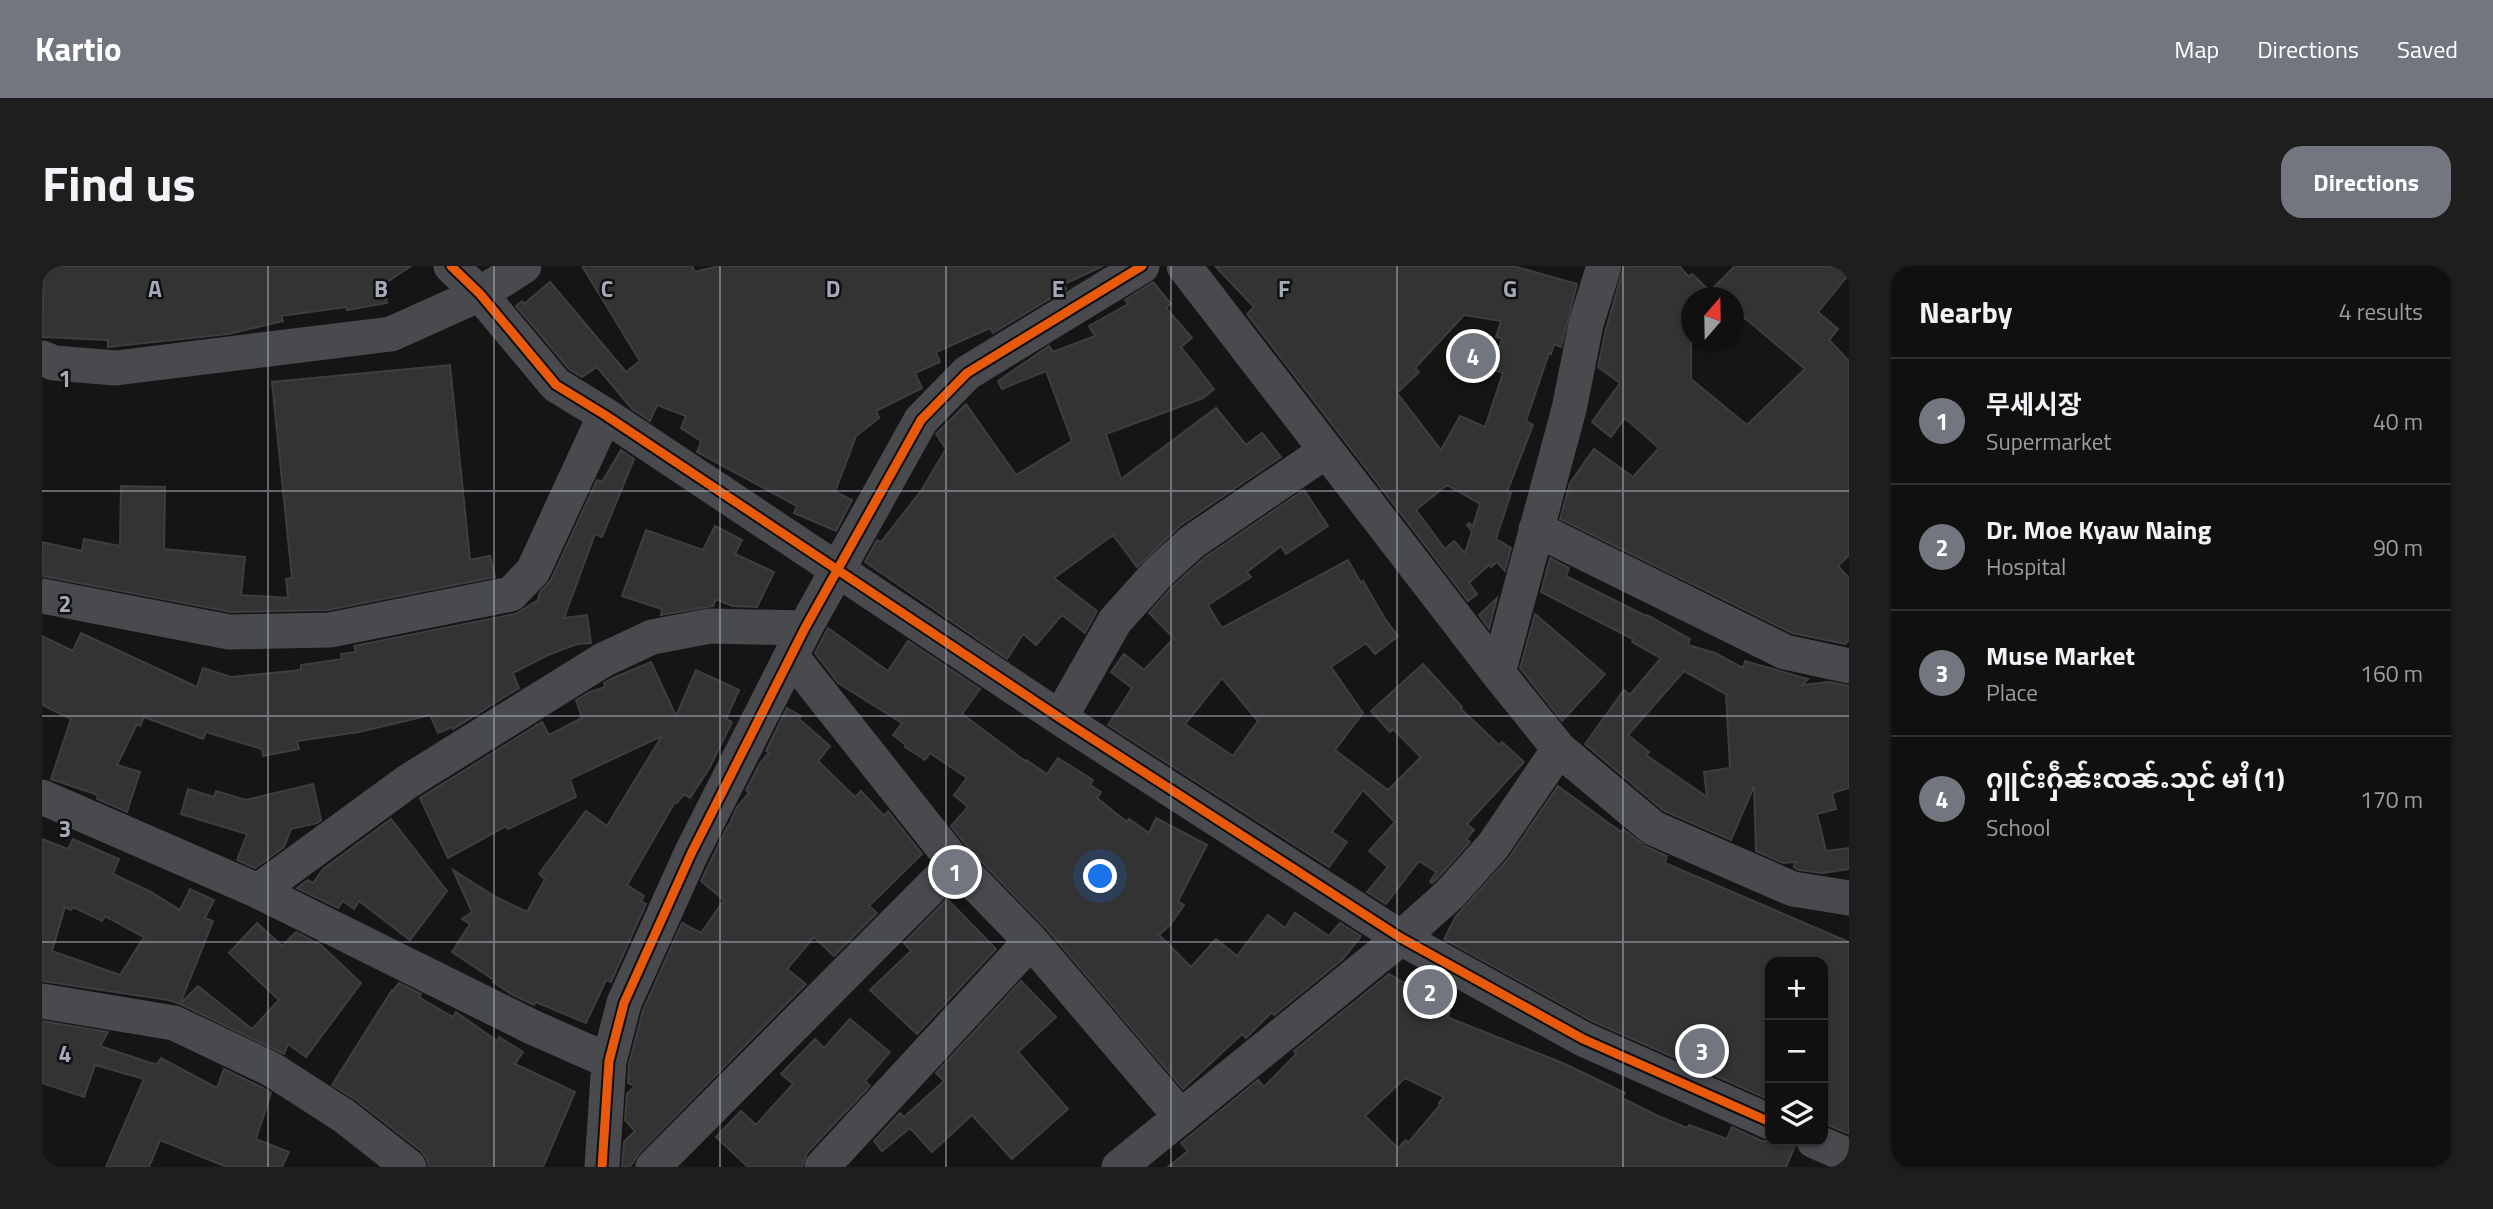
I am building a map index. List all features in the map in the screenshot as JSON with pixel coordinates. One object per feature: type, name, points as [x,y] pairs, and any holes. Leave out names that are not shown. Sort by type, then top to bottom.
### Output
[{"type":"street","points":[[451,266],[480,294],[556,385],[606,415],[1060,718],[1401,938],[1583,1039],[1765,1120]]},
{"type":"street","points":[[42,358],[54,363],[116,368],[391,334],[480,294],[524,266]]},
{"type":"street","points":[[602,1167],[609,1061],[624,1003],[679,879],[798,642],[921,420],[967,373],[1142,266]]},
{"type":"street","points":[[1184,266],[1497,673],[1559,749],[1653,828],[1793,889],[1849,898]]},
{"type":"street","points":[[1497,673],[1569,409],[1590,307],[1604,266]]},
{"type":"street","points":[[42,596],[229,632],[330,630],[511,594],[533,570],[606,415]]},
{"type":"street","points":[[1060,718],[1115,621],[1158,573],[1192,542],[1326,451]]},
{"type":"street","points":[[1536,530],[1785,652],[1849,666]]},
{"type":"street","points":[[258,891],[407,782],[603,660],[652,637],[710,626],[798,642],[955,863],[1031,941],[1181,1117]]},
{"type":"street","points":[[1119,1167],[1156,1156],[1181,1117],[1401,938],[1450,894],[1493,846],[1559,749]]},
{"type":"street","points":[[42,797],[258,891],[533,1027],[609,1061]]},
{"type":"street","points":[[653,1167],[955,863]]},
{"type":"street","points":[[822,1167],[1031,941]]},
{"type":"street","points":[[42,1001],[174,1023],[271,1069],[344,1116],[409,1167]]},
{"type":"street","points":[[1826,1146],[1849,1156]]},
{"type":"building","points":[[44,266],[411,266],[384,284],[387,303],[281,316],[283,321],[228,334],[108,347],[108,340],[42,337]]},
{"type":"building","points":[[582,266],[692,266],[695,272],[718,266],[1103,266],[1064,284],[1066,289],[993,333],[990,328],[936,352],[940,362],[915,373],[922,388],[876,411],[879,418],[856,436],[835,492],[852,500],[836,531],[794,513],[797,506],[697,452],[701,441],[681,428],[686,416],[657,405],[650,421],[632,409],[597,367],[582,377],[570,370],[516,306],[522,301],[524,304],[550,282],[626,372],[640,361]]},
{"type":"building","points":[[1215,266],[1513,266],[1577,284],[1561,347],[1554,344],[1551,354],[1549,353],[1526,421],[1533,425],[1507,492],[1511,493],[1496,539],[1511,548],[1505,571],[1497,562],[1491,567],[1489,565],[1469,583],[1477,594],[1468,601],[1247,314],[1254,307]],"holes":[[[1464,315],[1501,321],[1496,337],[1502,339],[1492,369],[1503,373],[1485,427],[1460,416],[1441,450],[1397,393],[1419,372],[1415,368]],[[1447,485],[1480,504],[1473,526],[1469,523],[1467,525],[1472,531],[1465,553],[1454,541],[1445,549],[1416,510]]]},
{"type":"building","points":[[1624,266],[1679,266],[1689,277],[1692,274],[1706,287],[1681,287],[1681,350],[1691,350],[1691,379],[1747,425],[1805,369],[1744,319],[1744,287],[1714,287],[1735,266],[1849,266],[1849,274],[1818,312],[1838,329],[1829,340],[1849,361],[1849,555],[1838,566],[1849,578],[1849,640],[1845,644],[1792,633],[1560,519],[1570,483],[1594,449],[1633,477],[1659,448],[1625,418],[1611,437],[1592,422],[1620,383],[1598,367]]},
{"type":"building","points":[[1153,282],[1171,304],[1166,308],[1192,338],[1181,347],[1214,389],[1203,398],[1106,434],[1121,479],[1216,408],[1246,445],[1262,433],[1281,457],[1181,525],[1137,567],[1113,535],[1054,578],[1097,611],[1085,633],[1062,615],[1036,645],[1023,634],[1007,659],[865,562],[877,540],[881,542],[921,491],[946,449],[936,434],[966,404],[1016,475],[1072,441],[1046,371],[1002,389],[998,381],[1049,346],[1053,352],[1095,336],[1089,326],[1128,304],[1125,300]]},
{"type":"building","points":[[450,365],[470,560],[490,556],[495,577],[328,610],[231,612],[42,576],[42,542],[82,551],[84,539],[120,546],[121,486],[165,487],[164,549],[245,557],[241,595],[288,598],[286,579],[292,578],[272,382]]},
{"type":"building","points":[[621,450],[634,459],[602,537],[595,534],[564,618],[587,615],[591,643],[577,644],[548,655],[513,673],[519,688],[453,729],[452,727],[438,733],[430,715],[359,732],[297,741],[299,749],[263,756],[262,749],[206,732],[203,739],[144,717],[140,726],[137,724],[117,765],[140,772],[127,812],[97,799],[98,795],[51,779],[71,719],[42,705],[42,636],[73,651],[81,633],[197,687],[203,668],[231,677],[301,670],[301,665],[342,659],[341,654],[356,652],[354,646],[515,614],[538,600],[540,592],[551,580],[597,480],[602,482]]},
{"type":"building","points":[[1304,490],[1328,526],[1286,554],[1281,546],[1247,572],[1251,577],[1208,605],[1222,628],[1348,560],[1398,636],[1375,654],[1366,643],[1331,667],[1363,713],[1335,750],[1388,790],[1421,757],[1393,729],[1390,732],[1371,711],[1423,664],[1461,709],[1499,745],[1502,742],[1524,762],[1467,824],[1474,830],[1466,839],[1470,842],[1432,883],[1430,882],[1436,872],[1419,861],[1386,904],[1367,892],[1388,867],[1369,851],[1395,822],[1363,790],[1332,832],[1347,842],[1329,867],[1108,725],[1132,688],[1111,672],[1124,654],[1144,670],[1174,638],[1149,613],[1172,587],[1204,558]],"holes":[[[1222,678],[1258,721],[1233,756],[1185,724]]]},
{"type":"building","points":[[715,526],[742,540],[735,554],[774,572],[757,607],[732,606],[716,599],[713,606],[661,615],[662,609],[622,596],[646,530],[703,550]]},
{"type":"building","points":[[1550,558],[1569,568],[1566,576],[1690,639],[1688,645],[1715,653],[1743,668],[1745,661],[1808,679],[1802,685],[1829,682],[1849,686],[1849,788],[1832,793],[1836,809],[1817,814],[1826,851],[1849,848],[1849,869],[1822,873],[1799,870],[1794,867],[1795,862],[1783,863],[1756,851],[1754,786],[1731,840],[1664,811],[1585,744],[1624,690],[1630,695],[1661,658],[1632,642],[1633,639],[1541,592]],"holes":[[[1684,671],[1726,694],[1730,768],[1704,772],[1707,797],[1646,755],[1649,752],[1628,735]]]},
{"type":"building","points":[[1497,598],[1489,629],[1479,615]]},
{"type":"building","points":[[1535,614],[1605,674],[1562,721],[1520,668]]},
{"type":"building","points":[[828,628],[888,671],[908,641],[980,689],[962,714],[1025,761],[1047,774],[1058,758],[1093,780],[1090,785],[1101,792],[1097,798],[1127,822],[1129,819],[1149,833],[1156,818],[1207,845],[1178,901],[1184,905],[1159,935],[1191,967],[1216,939],[1237,956],[1268,915],[1285,928],[1295,913],[1329,936],[1340,923],[1361,936],[1343,959],[1274,1015],[1272,1012],[1246,1038],[1242,1034],[1183,1089],[1046,928],[970,850],[951,826],[968,807],[954,795],[967,778],[930,753],[925,760],[905,747],[906,745],[893,735],[902,723],[838,683],[815,653]]},
{"type":"building","points":[[651,662],[676,716],[696,670],[739,690],[726,719],[732,722],[710,767],[690,798],[684,794],[675,802],[627,885],[644,896],[641,901],[646,904],[611,982],[606,980],[586,1023],[511,994],[452,952],[470,924],[462,919],[472,912],[453,870],[494,896],[527,912],[545,879],[539,874],[586,811],[607,826],[662,736],[570,779],[576,797],[508,829],[506,826],[448,858],[420,798],[542,722],[549,735],[582,718],[576,700],[605,687],[604,683],[613,678]]},
{"type":"building","points":[[787,708],[801,716],[799,719],[830,746],[818,761],[855,797],[861,791],[884,816],[888,811],[922,854],[869,906],[877,913],[834,956],[814,937],[787,969],[806,984],[639,1153],[629,1167],[622,1167],[624,1142],[635,1131],[625,1120],[627,1094],[635,1086],[628,1083],[629,1064],[643,1010],[682,923],[701,933],[724,900],[701,881],[737,807],[749,793],[746,790],[760,763],[769,753],[766,751]]},
{"type":"building","points":[[313,784],[321,820],[291,829],[284,847],[255,868],[237,860],[247,834],[181,814],[188,789],[214,797],[216,791],[246,800]]},
{"type":"building","points":[[1558,786],[1621,832],[1623,829],[1645,846],[1667,856],[1665,863],[1849,942],[1849,1134],[1828,1125],[1828,957],[1765,957],[1765,1098],[1592,1021],[1444,939],[1456,916],[1508,859]]},
{"type":"building","points":[[391,819],[447,891],[410,940],[359,901],[354,909],[343,901],[338,908],[297,888],[308,880],[313,883],[323,869]]},
{"type":"building","points":[[42,839],[68,849],[73,839],[119,859],[113,874],[151,892],[180,910],[190,889],[214,900],[205,918],[213,921],[180,1004],[42,981]],"holes":[[[65,907],[71,910],[73,907],[102,921],[105,916],[144,937],[120,975],[52,951]]]},
{"type":"building","points":[[947,899],[996,949],[917,1034],[870,990],[911,951],[904,943]]},
{"type":"building","points":[[257,923],[282,946],[296,932],[321,945],[361,983],[306,1057],[288,1044],[284,1054],[180,1004],[198,986],[252,1029],[279,1000],[229,953]]},
{"type":"building","points":[[1389,974],[1415,989],[1412,994],[1450,1012],[1447,1017],[1565,1064],[1625,1093],[1622,1098],[1658,1116],[1687,1128],[1689,1125],[1727,1139],[1732,1127],[1765,1141],[1765,1146],[1795,1146],[1786,1167],[1168,1167],[1188,1151],[1181,1143],[1258,1080],[1264,1087],[1296,1054],[1294,1051]],"holes":[[[1405,1078],[1444,1097],[1408,1143],[1406,1140],[1398,1148],[1365,1116]]]},
{"type":"building","points":[[1021,981],[1056,1017],[1018,1052],[1068,1109],[1012,1159],[972,1115],[932,1152],[910,1128],[882,1151],[874,1141],[900,1113],[904,1117],[944,1081],[936,1073]]},
{"type":"building","points":[[399,983],[421,994],[419,997],[453,1017],[456,1012],[497,1041],[499,1037],[523,1052],[515,1064],[575,1092],[543,1167],[429,1167],[421,1151],[356,1100],[332,1085]]},
{"type":"building","points":[[850,1019],[890,1052],[865,1081],[870,1086],[807,1153],[802,1167],[748,1167],[716,1137],[741,1111],[756,1125],[793,1084],[781,1074],[815,1039],[824,1048]]},
{"type":"building","points":[[42,1021],[108,1032],[100,1046],[151,1063],[157,1064],[161,1058],[217,1088],[224,1069],[271,1093],[256,1139],[289,1152],[282,1167],[227,1167],[160,1140],[149,1167],[106,1167],[144,1079],[95,1065],[84,1097],[42,1083]]},
{"type":"cycle path","points":[[451,266],[480,294],[556,385],[1060,718],[1401,938],[1583,1039],[1765,1120]]},
{"type":"cycle path","points":[[602,1167],[609,1061],[624,1003],[691,854],[805,628],[921,420],[967,373],[1142,266]]},
{"type":"place","name":"ႁူင်းႁဵၼ်းၸၼ်ႉသုင် မၢႆ (1)","points":[[1473,356]]},
{"type":"place","name":"무세시장","points":[[955,872]]},
{"type":"place","name":"Dr. Moe Kyaw Naing","points":[[1430,992]]},
{"type":"place","name":"Muse Market","points":[[1702,1051]]}]
